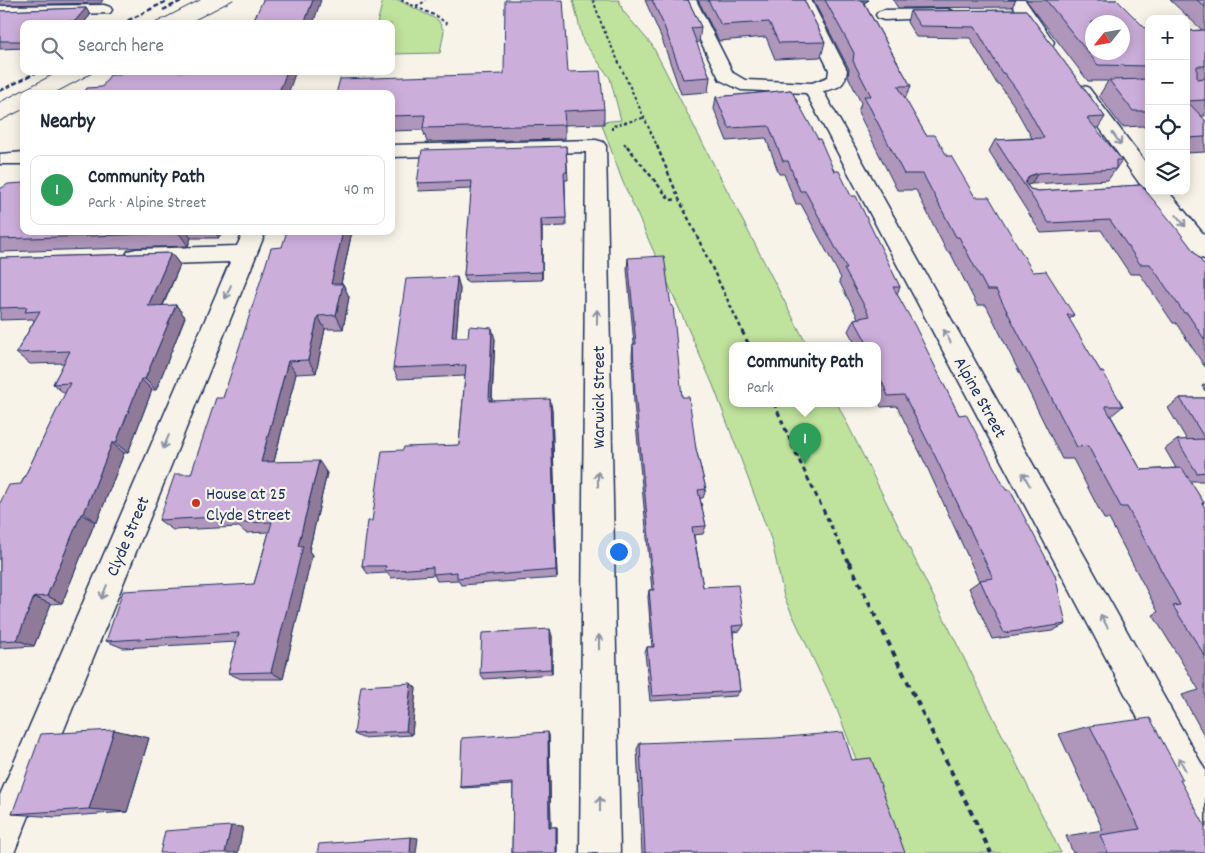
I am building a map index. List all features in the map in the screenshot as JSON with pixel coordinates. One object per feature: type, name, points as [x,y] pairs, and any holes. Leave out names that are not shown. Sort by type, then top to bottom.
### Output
[{"type":"street","points":[[688,0],[726,76],[741,85],[748,86],[812,88],[830,84],[837,79],[838,70],[804,0]]},
{"type":"street","points":[[1003,14],[1022,7],[1059,59]]},
{"type":"street","points":[[0,11],[104,10]]},
{"type":"street","points":[[884,15],[964,14]]},
{"type":"street","points":[[1070,74],[1145,177]]},
{"type":"street","name":"Alpine Street","points":[[812,88],[1205,807]]},
{"type":"street","points":[[1081,89],[1105,88]]},
{"type":"street","name":"Warwick Street","points":[[395,151],[596,146],[600,853]]},
{"type":"street","points":[[1127,188],[1145,186]]},
{"type":"street","points":[[1159,195],[1205,251]]},
{"type":"street","points":[[120,258],[250,243]]},
{"type":"street","name":"Clyde Street","points":[[0,840],[250,243]]},
{"type":"path","points":[[401,0],[438,17],[447,24]]},
{"type":"path","points":[[593,0],[602,28],[678,199],[748,342]]},
{"type":"path","points":[[415,7],[426,1]]},
{"type":"path","points":[[618,136],[612,127],[643,118]]},
{"type":"path","points":[[624,143],[670,200],[678,199]]},
{"type":"path","points":[[776,407],[797,456],[991,853]]},
{"type":"green space","points":[[383,0],[398,0],[438,20],[444,31],[440,53],[395,54],[395,20],[378,20]]},
{"type":"green space","points":[[573,0],[619,0],[623,11],[652,45],[805,342],[729,342],[729,407],[839,407],[1061,853],[892,853],[836,707],[784,597],[772,542],[713,385],[622,180],[601,122],[621,120],[610,78],[583,41]]},
{"type":"building","points":[[263,0],[313,0],[306,20],[254,20]]},
{"type":"building","points":[[505,0],[563,0],[568,72],[600,71],[604,109],[564,111],[565,125],[423,128],[425,115],[395,116],[395,90],[337,90],[340,79],[504,74]]},
{"type":"building","points":[[652,0],[688,0],[701,27],[691,28],[710,77],[683,79],[663,23]]},
{"type":"building","points":[[708,0],[804,0],[825,42],[779,43],[769,22],[721,25]]},
{"type":"building","points":[[825,0],[862,0],[911,86],[898,86],[926,135],[935,135],[947,156],[951,156],[975,197],[989,197],[1033,272],[1046,271],[1074,315],[1067,315],[1123,406],[1105,406],[1141,470],[1182,468],[1204,503],[1202,503],[1205,508],[1205,656],[1173,606],[1180,605],[1127,507],[1121,507],[1088,446],[1077,447],[996,290],[987,290],[959,237],[956,237],[923,174],[904,174],[864,96],[871,96],[853,61],[854,53]]},
{"type":"building","points":[[1046,0],[1117,0],[1145,28],[1145,66],[1098,65],[1094,60],[1130,60],[1130,15],[1085,15],[1085,49]]},
{"type":"building","points":[[1197,0],[1205,0],[1205,7]]},
{"type":"building","points":[[86,8],[76,20],[20,20],[20,41],[0,41],[0,11]]},
{"type":"building","points":[[1026,10],[1105,117],[1087,118],[1122,160],[1116,160],[1116,169],[1038,173],[1029,176],[1025,183],[1030,189],[1038,191],[1141,185],[1145,190],[1145,195],[1149,195],[1205,266],[1205,340],[1150,264],[1140,264],[1110,220],[1049,223],[995,140],[1044,138],[1019,93],[1004,73],[1002,73],[975,27],[920,26],[910,11]]},
{"type":"building","points":[[1205,30],[1205,66],[1197,66],[1197,79],[1205,78],[1205,100],[1190,101],[1190,31]]},
{"type":"building","points":[[110,75],[286,75],[279,90],[86,90],[87,88],[102,87]]},
{"type":"building","points":[[1145,79],[1145,111],[1133,111],[1109,80]]},
{"type":"building","points":[[791,90],[818,139],[820,139],[834,171],[839,171],[851,196],[856,196],[900,287],[893,287],[915,326],[959,415],[966,414],[1006,490],[1010,490],[1055,575],[1066,624],[1004,633],[980,580],[993,578],[935,456],[904,395],[888,396],[881,379],[881,342],[866,342],[854,319],[870,316],[844,269],[847,269],[805,191],[800,191],[788,161],[783,161],[769,126],[729,128],[716,97]]},
{"type":"building","points":[[1190,104],[1205,120],[1205,137],[1190,138]]},
{"type":"building","points":[[566,146],[567,172],[564,172],[566,218],[541,219],[542,272],[464,275],[472,181],[417,183],[422,150]]},
{"type":"building","points":[[20,183],[20,235],[119,235],[0,239],[0,189],[8,184]]},
{"type":"building","points":[[286,235],[342,235],[331,284],[343,284],[336,315],[318,316],[308,360],[288,361],[261,462],[319,461],[298,546],[303,546],[271,672],[228,673],[239,633],[106,641],[123,591],[254,584],[272,522],[234,523],[236,516],[159,520],[175,474],[191,474],[216,398],[223,398],[271,248],[282,247]]},
{"type":"building","points":[[171,253],[148,306],[176,305],[145,379],[141,379],[116,443],[112,443],[84,513],[81,514],[47,596],[34,597],[17,640],[0,641],[0,503],[9,485],[21,484],[70,383],[53,384],[70,351],[16,353],[40,311],[25,312],[27,307],[0,308],[0,258]]},
{"type":"building","points":[[664,256],[671,306],[673,306],[682,397],[689,397],[696,449],[706,489],[698,490],[706,526],[692,527],[703,587],[738,585],[744,625],[732,626],[740,691],[652,696],[647,647],[654,647],[649,590],[654,590],[635,392],[633,344],[636,344],[628,258]]},
{"type":"building","points":[[457,277],[452,337],[468,337],[469,326],[492,328],[489,401],[550,399],[556,570],[457,578],[457,572],[433,574],[433,567],[385,571],[386,566],[362,566],[368,521],[372,521],[382,451],[403,450],[404,447],[459,445],[466,365],[393,368],[406,279]]},
{"type":"building","points":[[1180,398],[1205,398],[1205,439]]},
{"type":"building","points":[[1205,439],[1205,472],[1197,473],[1177,440]]},
{"type":"building","points":[[550,629],[551,669],[480,673],[482,633]]},
{"type":"building","points":[[411,683],[406,731],[354,734],[361,686]]},
{"type":"building","points":[[1150,718],[1205,826],[1205,853],[1108,853],[1100,835],[1140,829],[1090,726]]},
{"type":"building","points":[[114,730],[89,809],[12,814],[41,734]]},
{"type":"building","points":[[548,732],[549,827],[556,827],[556,853],[512,853],[513,783],[460,787],[462,738]]},
{"type":"building","points":[[843,732],[852,760],[871,758],[905,853],[645,853],[640,743],[776,738]]},
{"type":"building","points":[[231,826],[225,853],[160,853],[165,831]]},
{"type":"building","points":[[411,837],[410,853],[317,853],[319,844]]},
{"type":"tram line","points":[[161,20],[200,0]]},
{"type":"tram line","points":[[195,20],[233,0]]},
{"type":"tram line","points":[[23,90],[52,75]]},
{"type":"tram line","points":[[60,90],[89,75]]},
{"type":"tram line","points":[[0,102],[20,92]]},
{"type":"tram line","points":[[0,121],[20,111]]},
{"type":"railway","points":[[129,20],[169,0]]},
{"type":"railway","points":[[163,10],[183,0]]},
{"type":"railway","points":[[0,91],[31,75]]},
{"type":"place","name":"Community Path","points":[[805,464]]},
{"type":"place","name":"House at 25 Clyde Street","points":[[196,503]]}]
